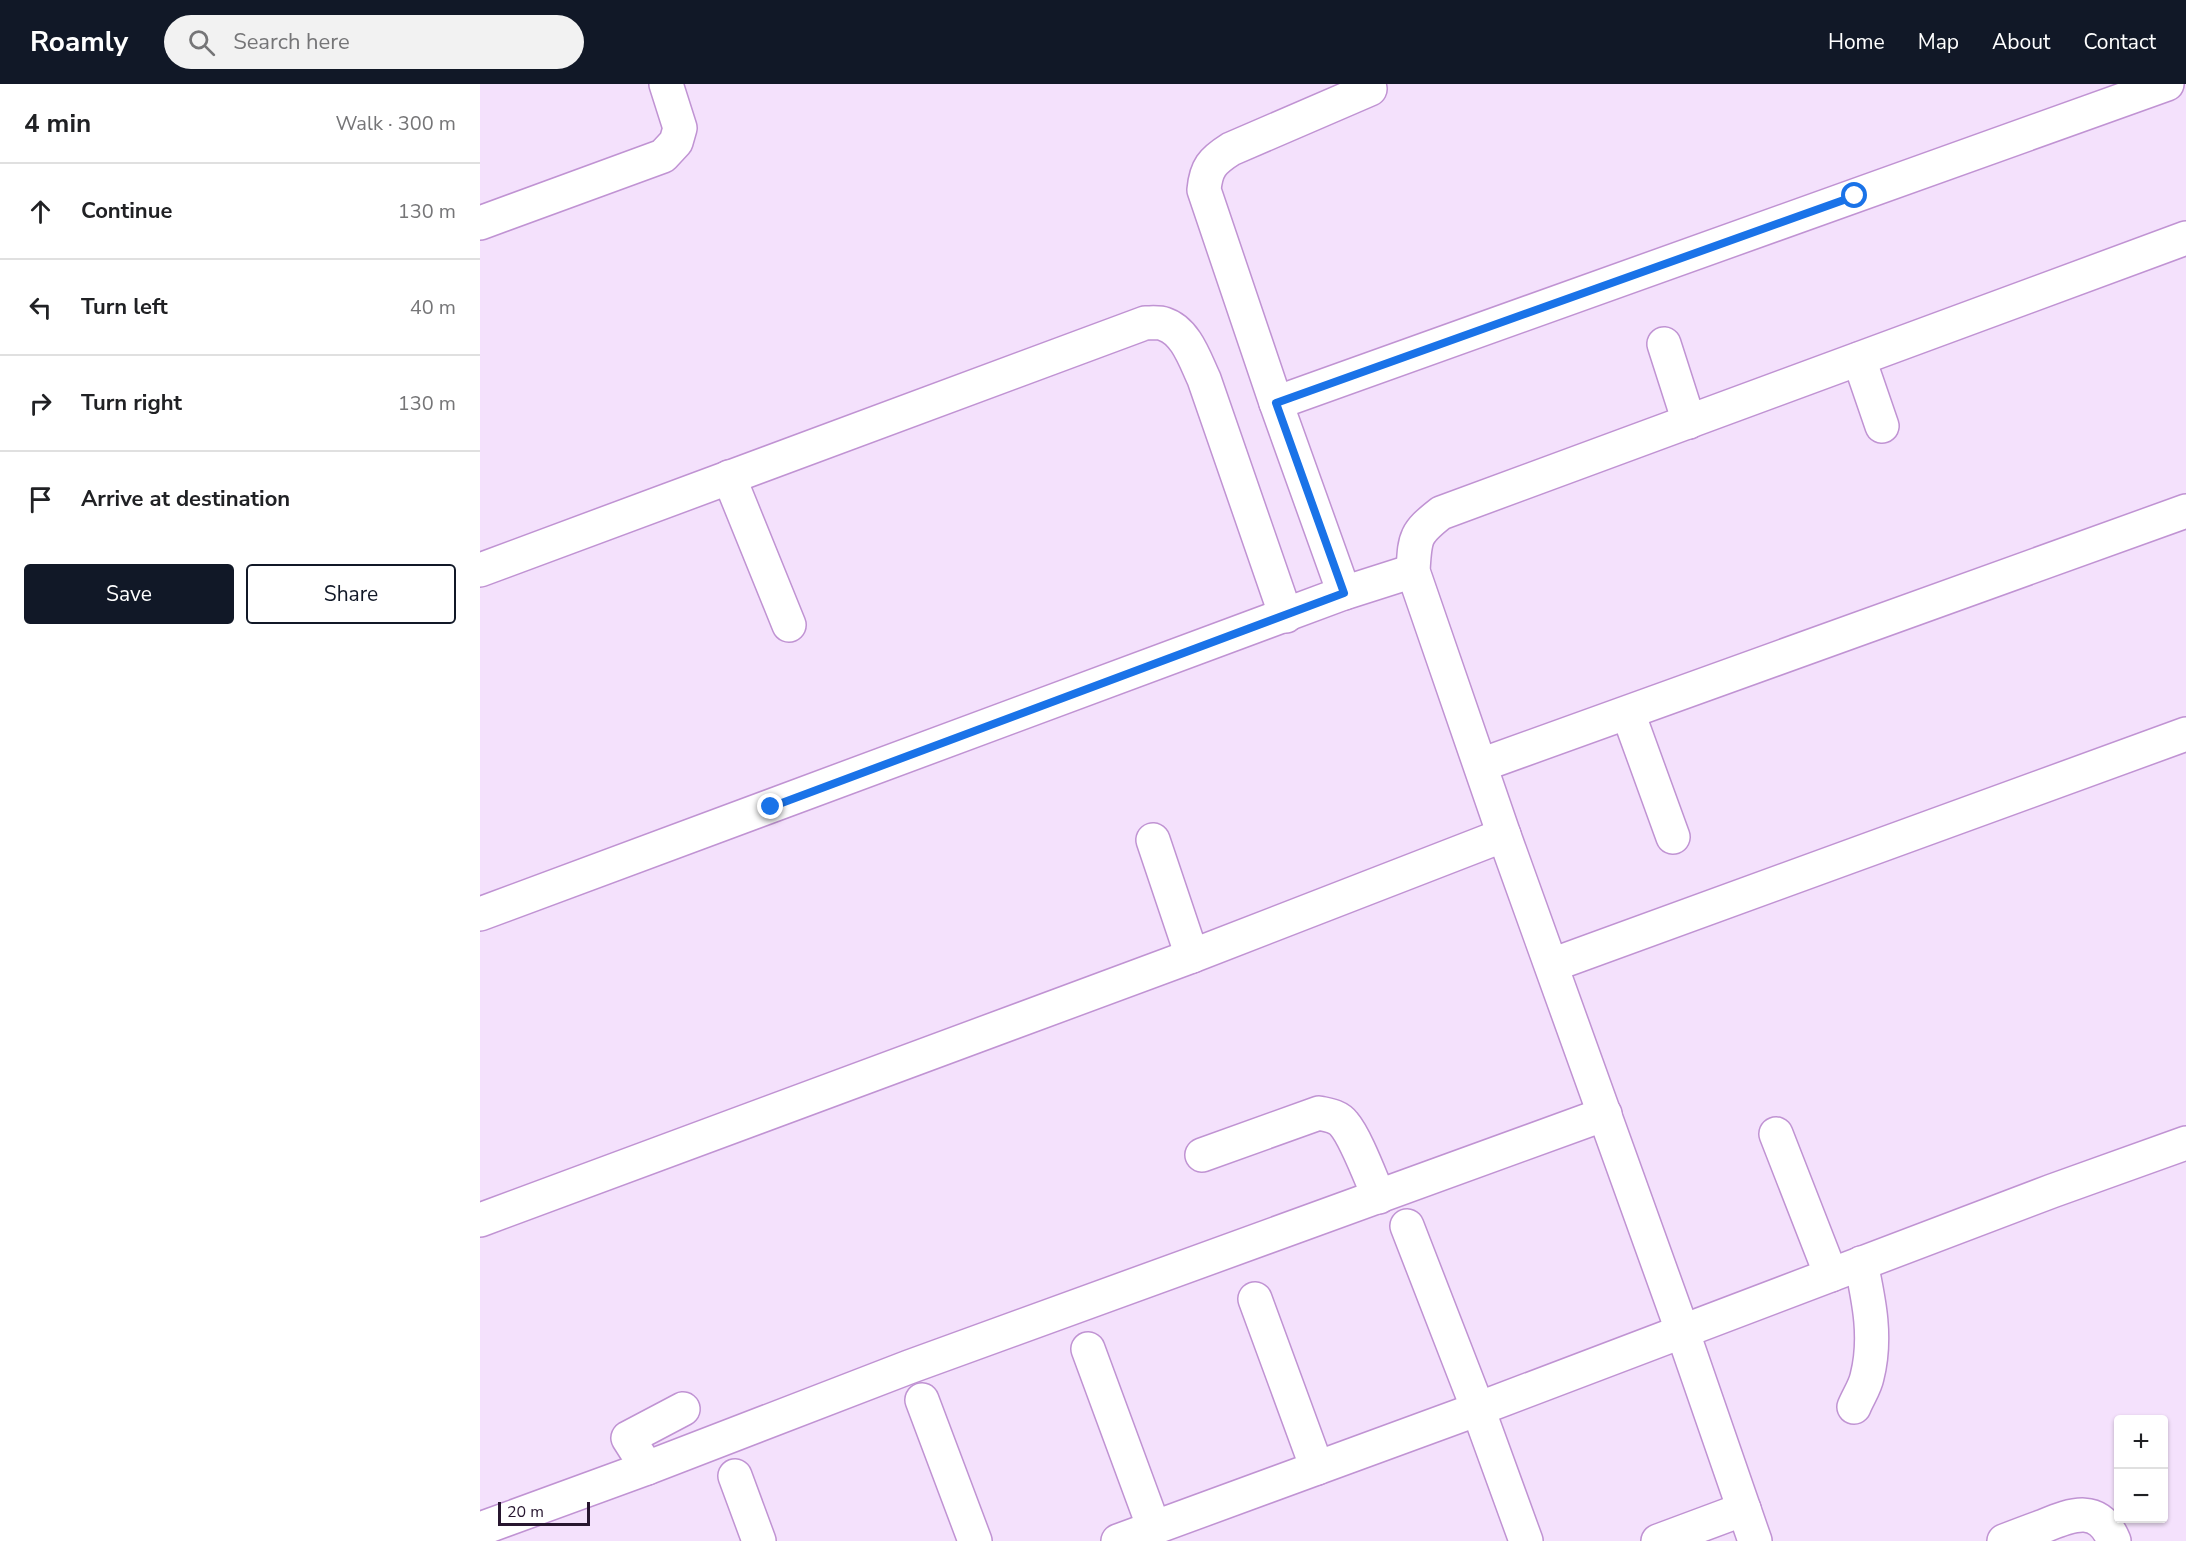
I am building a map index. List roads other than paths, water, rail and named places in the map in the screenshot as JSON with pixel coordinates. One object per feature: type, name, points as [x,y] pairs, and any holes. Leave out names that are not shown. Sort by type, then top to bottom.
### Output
[{"type":"street","points":[[480,223],[663,156],[676,142],[680,128],[666,84]]},
{"type":"street","points":[[1276,403],[2167,84]]},
{"type":"street","points":[[1344,593],[1276,403],[1204,190],[1205,175],[1215,159],[1231,149],[1374,86]]},
{"type":"street","points":[[1755,1541],[1682,1330],[1504,835],[1413,571],[1415,539],[1425,526],[1441,513],[2186,238]]},
{"type":"street","points":[[480,570],[1145,323],[1163,323],[1177,331],[1188,346],[1204,379],[1286,616]]},
{"type":"street","points":[[1664,344],[1689,422]]},
{"type":"street","points":[[1859,359],[1882,426]]},
{"type":"street","points":[[729,477],[789,625]]},
{"type":"street","points":[[1481,765],[2186,511]]},
{"type":"street","points":[[480,914],[1344,593],[1413,571]]},
{"type":"street","points":[[1628,713],[1672,837]]},
{"type":"street","points":[[1552,965],[2186,734]]},
{"type":"street","points":[[480,1220],[1192,956],[1504,835]]},
{"type":"street","points":[[1153,840],[1192,956]]},
{"type":"street","points":[[1202,1155],[1319,1113],[1335,1117],[1344,1124],[1379,1197]]},
{"type":"street","points":[[480,1529],[647,1468],[909,1367],[1605,1114]]},
{"type":"street","points":[[1776,1134],[1846,1269],[1870,1306],[1872,1331],[1867,1378],[1854,1407]]},
{"type":"street","points":[[1118,1541],[1478,1409],[1682,1330],[2186,1143]]},
{"type":"street","points":[[1407,1226],[1526,1541]]},
{"type":"street","points":[[1255,1299],[1317,1468]]},
{"type":"street","points":[[1088,1349],[1154,1528]]},
{"type":"street","points":[[922,1400],[975,1541]]},
{"type":"street","points":[[647,1468],[628,1438],[683,1409]]},
{"type":"street","points":[[735,1476],[759,1541]]},
{"type":"street","points":[[1658,1541],[1744,1509]]},
{"type":"street","points":[[2004,1541],[2073,1514],[2088,1515],[2101,1521],[2114,1541]]}]
